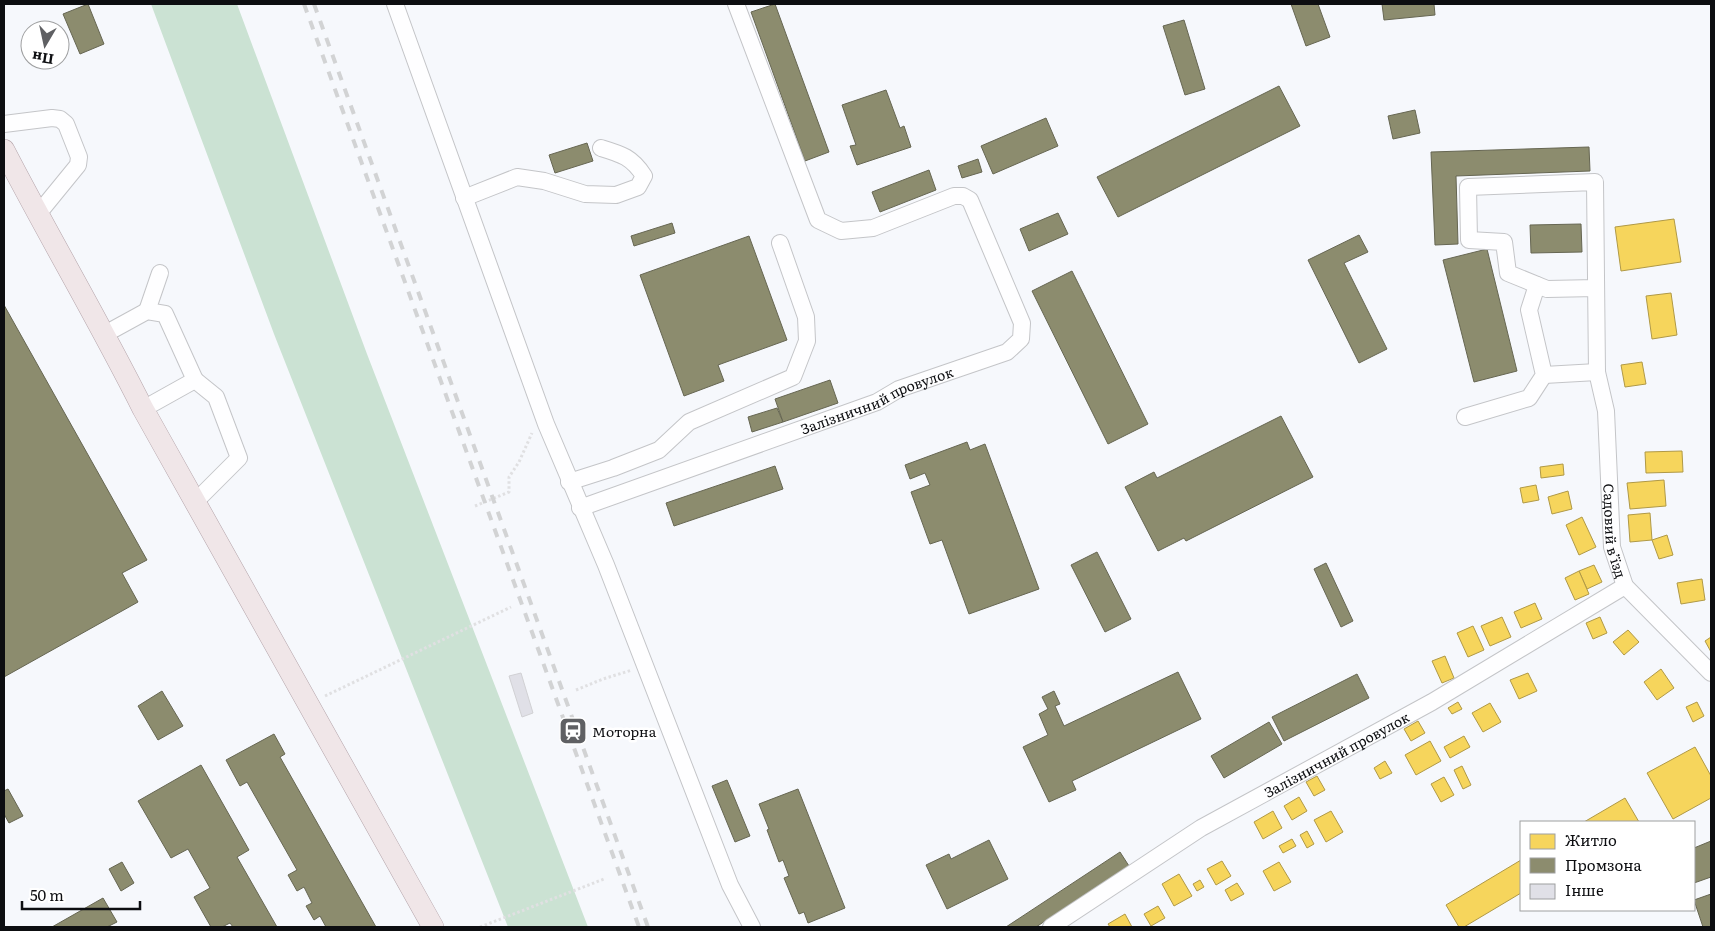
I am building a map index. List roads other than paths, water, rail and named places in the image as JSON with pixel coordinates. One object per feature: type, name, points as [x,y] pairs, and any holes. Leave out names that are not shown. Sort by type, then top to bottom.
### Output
[{"type":"main road","points":[[4,150],[105,334],[143,409],[433,927]]},
{"type":"street","points":[[395,4],[546,424],[580,508],[606,565],[730,885],[752,927]]},
{"type":"street","name":"Залізничний провулок","points":[[580,508],[877,402],[899,389],[1007,352],[1021,339],[1022,323],[970,200],[963,196],[954,196],[873,228],[841,231],[818,220],[736,4]]},
{"type":"street","points":[[4,124],[52,118],[60,119],[66,124],[79,157],[78,165],[38,214]]},
{"type":"street","points":[[464,198],[517,177],[544,181],[585,194],[616,195],[638,186],[644,176],[636,163],[620,154],[601,148]]},
{"type":"street","name":"Садовий в’їзд","points":[[1536,285],[1508,273],[1504,242],[1469,240],[1468,187],[1595,182],[1597,372],[1606,411],[1612,547],[1625,586],[1711,673]]},
{"type":"street","points":[[569,482],[659,450],[689,422],[793,377],[807,341],[806,316],[780,243]]},
{"type":"street","points":[[146,311],[160,273]]},
{"type":"street","points":[[1465,418],[1529,398],[1544,375],[1529,310],[1536,285],[1547,289],[1596,288]]},
{"type":"street","points":[[105,334],[146,311],[165,314],[195,380],[216,397],[239,458],[196,501]]},
{"type":"street","points":[[1544,375],[1597,372]]},
{"type":"street","points":[[143,409],[195,380]]},
{"type":"street","name":"Залізничний провулок","points":[[1051,927],[1201,828],[1432,702],[1625,586]]},
{"type":"railway","points":[[304,4],[639,927]]},
{"type":"railway","points":[[314,4],[648,927]]},
{"type":"place","name":"Моторна","points":[[573,731]]}]
